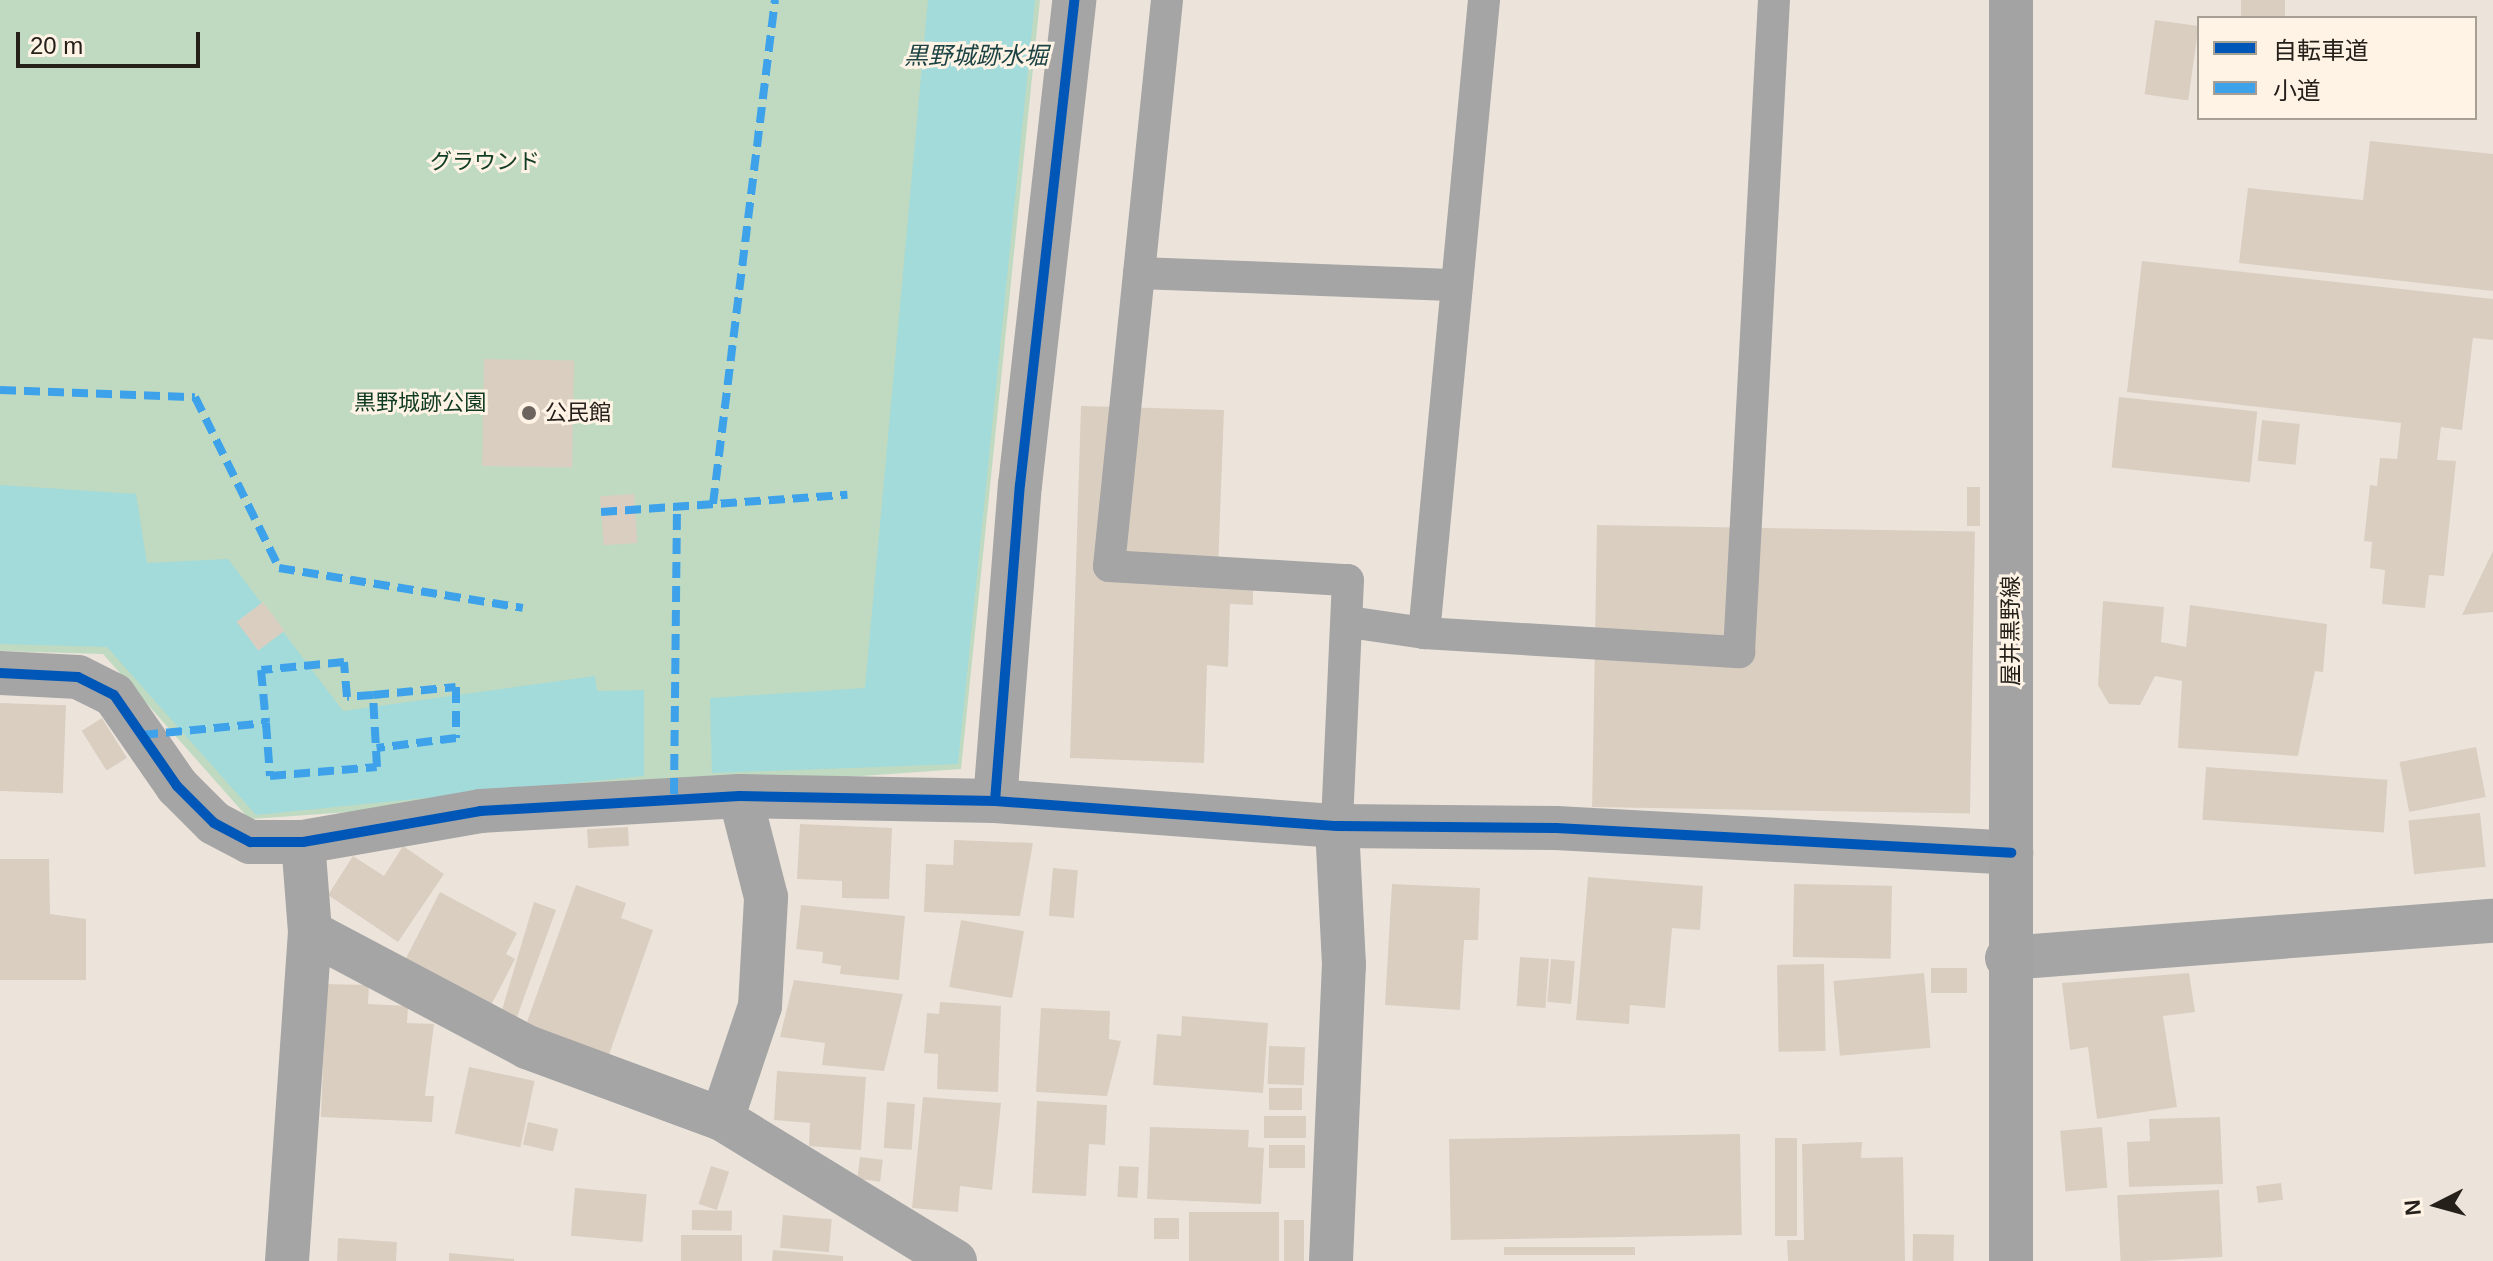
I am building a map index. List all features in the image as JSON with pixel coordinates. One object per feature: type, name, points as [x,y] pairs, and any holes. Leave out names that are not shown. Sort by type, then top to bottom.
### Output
[{"type":"main road","name":"屋井黒野線","points":[[2011,0],[2011,853],[2007,958],[2011,1261]]},
{"type":"street","points":[[995,801],[1020,485],[1074,0]]},
{"type":"street","points":[[0,673],[78,677],[114,695],[177,786],[214,823],[250,842],[303,842],[480,811],[740,796],[995,801],[1337,826],[1556,828],[2011,853]]},
{"type":"street","points":[[722,1119],[760,1006],[766,897],[740,796]]},
{"type":"street","points":[[1331,1261],[1344,965],[1337,826]]},
{"type":"street","points":[[287,1261],[310,932],[303,842]]},
{"type":"street","points":[[2007,958],[2493,921]]},
{"type":"street","points":[[310,932],[527,1047],[722,1119],[955,1261]]},
{"type":"lane","points":[[1167,0],[1109,566],[1348,580],[1349,622],[1337,826]]},
{"type":"lane","points":[[1424,633],[1484,0]]},
{"type":"lane","points":[[1349,622],[1424,633],[1739,652],[1774,0]]},
{"type":"lane","points":[[1139,273],[1457,285]]},
{"type":"green space","name":"黒野城跡公園","points":[[0,0],[1040,0],[961,769],[249,819],[103,654],[0,651]]},
{"type":"water","name":"黒野城跡水堀","points":[[928,0],[1035,0],[958,764],[712,773],[710,698],[865,688]]},
{"type":"water","points":[[0,485],[136,494],[147,563],[228,559],[343,711],[595,676],[597,691],[644,690],[644,776],[256,815],[107,647],[0,644]]},
{"type":"building","points":[[2241,0],[2285,0],[2285,16],[2241,16]]},
{"type":"building","points":[[2155,20],[2197,26],[2188,100],[2145,94]]},
{"type":"building","points":[[2370,141],[2493,154],[2493,291],[2239,263],[2248,188],[2363,200]]},
{"type":"building","points":[[2142,261],[2493,299],[2493,340],[2473,338],[2462,430],[2441,427],[2437,460],[2456,461],[2444,576],[2429,575],[2425,608],[2382,604],[2385,570],[2370,568],[2372,542],[2364,541],[2370,485],[2377,486],[2380,458],[2397,459],[2401,423],[2127,392]]},
{"type":"building","name":"公民館","points":[[484,359],[574,361],[572,468],[482,466]]},
{"type":"building","points":[[2119,397],[2257,412],[2250,482],[2112,468]]},
{"type":"building","points":[[1081,406],[1224,410],[1218,569],[1253,570],[1253,605],[1230,604],[1228,667],[1207,665],[1204,763],[1070,758]]},
{"type":"building","points":[[2262,420],[2300,424],[2296,465],[2258,461]]},
{"type":"building","points":[[1967,487],[1980,487],[1980,526],[1967,526]]},
{"type":"building","points":[[634,494],[637,543],[604,545],[600,496]]},
{"type":"building","points":[[1597,525],[1975,532],[1970,814],[1592,807]]},
{"type":"building","points":[[2493,551],[2493,612],[2462,615]]},
{"type":"building","points":[[2103,601],[2164,607],[2161,642],[2186,647],[2190,605],[2327,624],[2323,672],[2315,671],[2298,756],[2178,748],[2182,681],[2155,676],[2140,705],[2109,704],[2098,685]]},
{"type":"building","points":[[263,602],[285,631],[258,651],[237,622]]},
{"type":"building","points":[[0,703],[66,705],[63,793],[0,791]]},
{"type":"building","points":[[102,718],[127,758],[107,771],[82,731]]},
{"type":"building","points":[[2476,747],[2486,797],[2409,812],[2399,762]]},
{"type":"building","points":[[2206,767],[2388,780],[2384,833],[2202,820]]},
{"type":"building","points":[[2480,813],[2486,867],[2414,874],[2408,821]]},
{"type":"building","points":[[800,824],[892,828],[889,899],[842,898],[842,881],[797,879]]},
{"type":"building","points":[[628,827],[629,846],[588,848],[587,829]]},
{"type":"building","points":[[954,840],[1033,843],[1020,916],[924,912],[926,864],[953,865]]},
{"type":"building","points":[[403,846],[444,874],[398,942],[328,895],[353,856],[384,876]]},
{"type":"building","points":[[0,859],[49,859],[50,914],[86,919],[86,980],[0,980]]},
{"type":"building","points":[[1053,868],[1078,870],[1074,918],[1049,916]]},
{"type":"building","points":[[1588,877],[1703,886],[1700,930],[1672,928],[1665,1008],[1630,1005],[1629,1024],[1576,1020]]},
{"type":"building","points":[[1392,884],[1480,888],[1478,940],[1464,940],[1460,1010],[1385,1005]]},
{"type":"building","points":[[1794,884],[1892,886],[1891,959],[1793,957]]},
{"type":"building","points":[[576,885],[626,903],[621,918],[653,930],[605,1066],[522,1036]]},
{"type":"building","points":[[440,892],[517,933],[506,954],[515,959],[487,1013],[405,960]]},
{"type":"building","points":[[534,902],[556,910],[514,1025],[499,1020]]},
{"type":"building","points":[[801,905],[905,916],[899,980],[840,974],[841,966],[822,963],[823,952],[796,949]]},
{"type":"building","points":[[961,920],[1024,931],[1012,998],[949,987]]},
{"type":"building","points":[[1520,957],[1549,959],[1546,1008],[1517,1006]]},
{"type":"building","points":[[1551,959],[1575,961],[1571,1004],[1547,1002]]},
{"type":"building","points":[[1824,964],[1826,1051],[1779,1052],[1777,965]]},
{"type":"building","points":[[1931,968],[1967,968],[1967,993],[1931,993]]},
{"type":"building","points":[[1924,973],[1931,1048],[1840,1056],[1833,981]]},
{"type":"building","points":[[2189,973],[2195,1012],[2163,1016],[2177,1107],[2097,1119],[2088,1047],[2070,1050],[2062,983]]},
{"type":"building","points":[[794,980],[903,994],[884,1071],[822,1065],[825,1043],[780,1037]]},
{"type":"building","points":[[326,984],[369,985],[368,1004],[408,1006],[407,1023],[434,1024],[425,1096],[434,1096],[432,1122],[321,1117]]},
{"type":"building","points":[[940,1002],[1001,1006],[998,1092],[937,1089],[938,1054],[924,1053],[927,1013],[939,1014]]},
{"type":"building","points":[[1041,1008],[1110,1011],[1109,1039],[1121,1041],[1107,1096],[1036,1092]]},
{"type":"building","points":[[1182,1016],[1268,1023],[1263,1093],[1153,1085],[1157,1034],[1181,1036]]},
{"type":"building","points":[[1269,1046],[1305,1047],[1304,1085],[1268,1084]]},
{"type":"building","points":[[469,1067],[535,1081],[520,1147],[455,1134]]},
{"type":"building","points":[[777,1071],[866,1077],[861,1150],[809,1146],[810,1123],[774,1120]]},
{"type":"building","points":[[1269,1088],[1302,1088],[1302,1110],[1269,1110]]},
{"type":"building","points":[[923,1097],[1001,1103],[992,1190],[960,1186],[958,1212],[912,1208]]},
{"type":"building","points":[[1037,1101],[1107,1105],[1105,1145],[1089,1144],[1086,1196],[1032,1193]]},
{"type":"building","points":[[887,1102],[915,1104],[912,1150],[884,1148]]},
{"type":"building","points":[[1264,1116],[1306,1116],[1306,1138],[1264,1138]]},
{"type":"building","points":[[2220,1117],[2223,1184],[2129,1187],[2127,1142],[2150,1141],[2149,1119]]},
{"type":"building","points":[[528,1122],[558,1129],[553,1151],[523,1144]]},
{"type":"building","points":[[1150,1127],[1249,1130],[1248,1147],[1264,1148],[1261,1204],[1147,1199]]},
{"type":"building","points":[[2102,1127],[2107,1188],[2065,1191],[2060,1131]]},
{"type":"building","points":[[1740,1134],[1742,1235],[1451,1240],[1449,1139]]},
{"type":"building","points":[[1775,1138],[1797,1138],[1797,1236],[1775,1236]]},
{"type":"building","points":[[1862,1142],[1861,1158],[1903,1157],[1905,1261],[1788,1261],[1787,1240],[1804,1240],[1802,1144]]},
{"type":"building","points":[[1269,1145],[1305,1145],[1305,1168],[1269,1168]]},
{"type":"building","points":[[860,1157],[883,1160],[880,1182],[857,1179]]},
{"type":"building","points":[[711,1166],[729,1172],[717,1210],[699,1204]]},
{"type":"building","points":[[1119,1166],[1139,1167],[1137,1198],[1117,1197]]},
{"type":"building","points":[[2281,1183],[2283,1200],[2258,1203],[2256,1186]]},
{"type":"building","points":[[575,1188],[647,1194],[643,1242],[571,1236]]},
{"type":"building","points":[[2219,1190],[2223,1257],[2121,1261],[2117,1195]]},
{"type":"building","points":[[692,1210],[732,1211],[732,1231],[692,1230]]},
{"type":"building","points":[[1189,1212],[1279,1212],[1279,1261],[1189,1261]]},
{"type":"building","points":[[783,1215],[832,1219],[829,1252],[780,1248]]},
{"type":"building","points":[[1154,1218],[1179,1218],[1179,1239],[1154,1239]]},
{"type":"building","points":[[1284,1220],[1304,1220],[1304,1261],[1284,1261]]},
{"type":"building","points":[[1913,1234],[1954,1235],[1954,1261],[1913,1261]]},
{"type":"building","points":[[681,1235],[742,1235],[742,1261],[681,1261]]},
{"type":"building","points":[[338,1238],[397,1242],[396,1261],[337,1261]]},
{"type":"building","points":[[1504,1247],[1635,1247],[1635,1255],[1504,1255]]},
{"type":"building","points":[[773,1250],[843,1256],[843,1261],[772,1261]]},
{"type":"building","points":[[449,1253],[514,1259],[514,1261],[449,1261]]},
{"type":"marked path","points":[[713,504],[775,0]]},
{"type":"marked path","points":[[0,390],[195,397],[279,568],[523,608]]},
{"type":"marked path","points":[[601,512],[847,495]]},
{"type":"marked path","points":[[674,794],[677,507]]},
{"type":"marked path","points":[[142,735],[266,723],[270,776],[377,767],[373,695],[347,697],[344,662],[261,670],[266,723]]},
{"type":"marked path","points":[[373,695],[456,687],[456,738],[377,748]]},
{"type":"cycle path","points":[[995,801],[1020,485],[1074,0]]},
{"type":"cycle path","points":[[0,673],[78,677],[114,695],[177,786],[214,823],[250,842],[303,842],[480,811],[740,796],[995,801],[1337,826],[1556,828],[2011,853]]},
{"type":"place","name":"公民館","points":[[529,413]]},
{"type":"park label","name":"グラウンド","points":[[485,162]]}]
